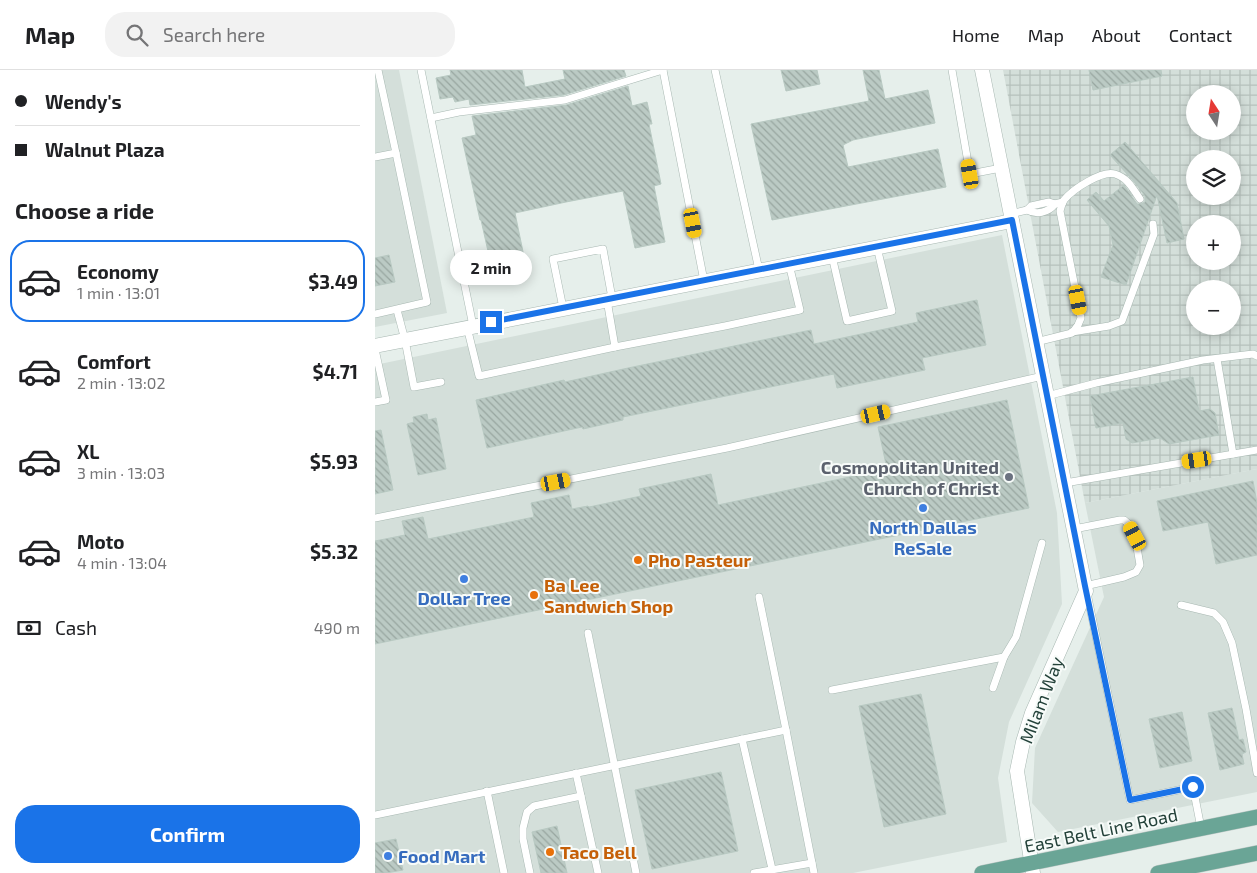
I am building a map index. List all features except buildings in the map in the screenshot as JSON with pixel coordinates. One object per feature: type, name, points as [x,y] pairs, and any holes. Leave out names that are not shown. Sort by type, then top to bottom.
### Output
[{"type":"main road","name":"East Belt Line Road","points":[[982,873],[1032,868],[1201,828],[1257,817]]},
{"type":"main road","points":[[1158,873],[1192,870],[1257,853]]},
{"type":"street","points":[[982,70],[1086,589]]},
{"type":"street","points":[[375,347],[470,326],[877,247],[1011,217]]},
{"type":"street","name":"Milam Way","points":[[1032,868],[1017,771],[1032,713],[1086,589]]},
{"type":"lane","points":[[375,314],[427,302],[378,70]]},
{"type":"lane","points":[[421,70],[479,376],[800,310],[789,264]]},
{"type":"lane","points":[[431,118],[459,112],[565,100],[663,70],[704,281]]},
{"type":"lane","points":[[715,70],[759,270]]},
{"type":"lane","points":[[952,70],[970,174],[1001,168]]},
{"type":"lane","points":[[375,157],[396,153]]},
{"type":"lane","points":[[1072,332],[1078,326],[1081,318],[1060,211],[1063,202],[1074,190],[1099,176],[1114,173],[1127,180],[1140,199]]},
{"type":"lane","points":[[1011,217],[1027,210],[1031,206],[1049,202],[1055,204],[1063,202]]},
{"type":"lane","points":[[1036,342],[1072,332],[1109,326],[1122,321],[1154,234],[1153,224]]},
{"type":"lane","points":[[832,256],[847,321],[892,311],[877,247]]},
{"type":"lane","points":[[563,308],[553,259],[603,250],[615,347]]},
{"type":"lane","points":[[397,310],[414,387],[441,382]]},
{"type":"lane","points":[[375,347],[386,400],[375,402]]},
{"type":"lane","points":[[1047,396],[1096,383],[1203,360],[1253,354],[1257,356]]},
{"type":"lane","points":[[1217,358],[1233,454]]},
{"type":"lane","points":[[375,518],[727,448],[1043,376]]},
{"type":"lane","points":[[1065,483],[1257,450]]},
{"type":"lane","points":[[1074,529],[1124,520],[1135,536],[1139,565],[1136,572],[1086,589],[1130,800],[1193,787],[1201,828]]},
{"type":"lane","points":[[993,688],[1004,657],[1016,638],[1042,543]]},
{"type":"lane","points":[[759,597],[814,873]]},
{"type":"lane","points":[[1181,605],[1214,613],[1223,622],[1232,643],[1257,773]]},
{"type":"lane","points":[[588,633],[636,873]]},
{"type":"lane","points":[[832,690],[1004,657]]},
{"type":"lane","points":[[375,814],[786,730]]},
{"type":"lane","points":[[742,739],[772,870]]},
{"type":"lane","points":[[576,773],[597,873]]},
{"type":"lane","points":[[487,792],[504,873]]},
{"type":"lane","points":[[530,873],[523,839],[523,828],[527,812],[534,806],[581,796]]},
{"type":"lane","points":[[754,873],[812,863]]},
{"type":"shaded area","points":[[375,70],[399,70],[447,313],[375,327]]},
{"type":"shaded area","points":[[1003,70],[1257,70],[1257,469],[1085,503]]},
{"type":"shaded area","points":[[1002,235],[1057,513],[1062,604],[1009,722],[998,778],[1007,842],[853,873],[375,873],[375,365]]},
{"type":"shaded area","points":[[1257,469],[1257,792],[1058,832],[1032,803],[1035,748],[1104,597],[1085,503]]},
{"type":"place","name":"Cosmopolitan United Church of Christ","points":[[1009,477]]},
{"type":"place","name":"North Dallas ReSale","points":[[923,508]]},
{"type":"place","name":"Pho Pasteur","points":[[638,560]]},
{"type":"place","name":"Dollar Tree","points":[[464,579]]},
{"type":"place","name":"Ba Lee Sandwich Shop","points":[[534,595]]},
{"type":"place","name":"Taco Bell","points":[[550,852]]},
{"type":"place","name":"Food Mart","points":[[388,856]]},
{"type":"route","points":[[491,322],[1012,220],[1130,800],[1193,787]]}]
